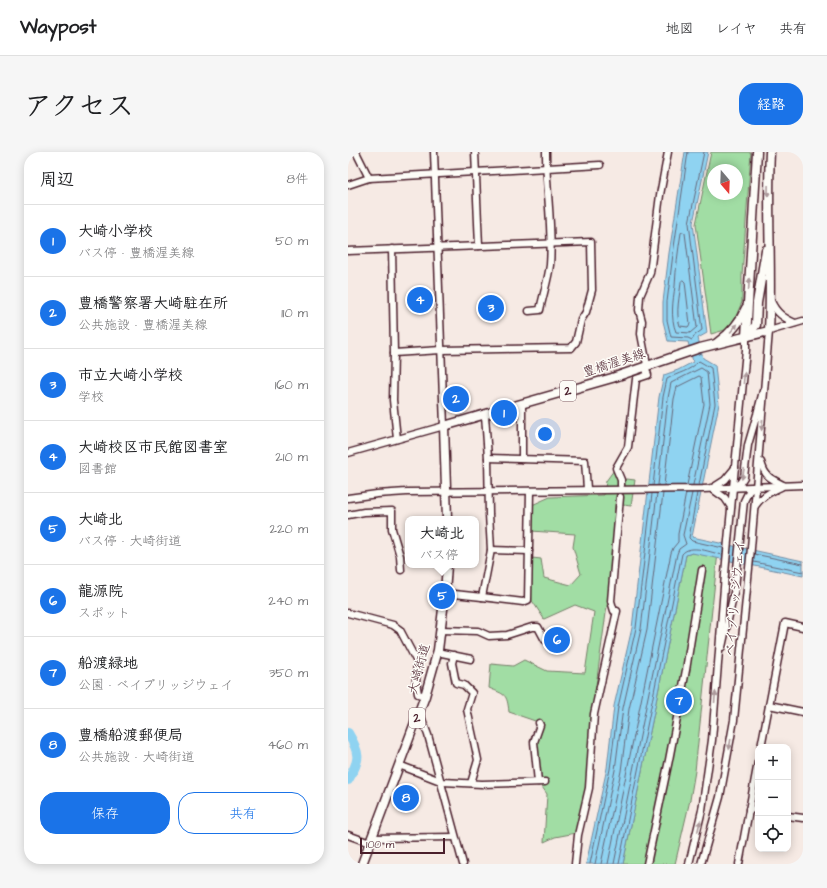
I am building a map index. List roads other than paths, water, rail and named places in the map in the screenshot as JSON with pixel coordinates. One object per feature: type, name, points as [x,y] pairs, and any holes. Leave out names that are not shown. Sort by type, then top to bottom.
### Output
[{"type":"main road","points":[[746,337],[757,152]]},
{"type":"main road","points":[[769,331],[771,301],[768,191],[770,152]]},
{"type":"main road","points":[[746,337],[756,325],[757,303],[769,235]]},
{"type":"main road","points":[[713,345],[727,336],[735,327],[743,316],[748,304]]},
{"type":"main road","name":"豊橋渥美線","points":[[444,426],[612,378],[700,348],[769,331]]},
{"type":"main road","points":[[444,426],[447,516]]},
{"type":"main road","name":"大崎街道","points":[[362,864],[426,696],[437,652],[446,594],[447,568]]},
{"type":"street","points":[[356,152],[369,178]]},
{"type":"street","points":[[348,453],[444,426],[434,152]]},
{"type":"street","points":[[476,152],[479,246]]},
{"type":"street","points":[[530,311],[540,310],[550,267],[551,244],[546,152]]},
{"type":"street","points":[[621,485],[621,480],[616,468],[628,447],[636,379],[648,375],[641,334],[642,321],[639,310],[640,296],[650,273],[660,195],[668,152]]},
{"type":"street","points":[[348,185],[369,178],[600,165]]},
{"type":"street","points":[[348,250],[592,242],[592,290],[586,312],[581,320],[576,342],[571,348],[441,350],[394,353]]},
{"type":"street","points":[[392,249],[394,400],[397,439]]},
{"type":"street","points":[[771,301],[774,308],[780,314],[786,319],[795,323]]},
{"type":"street","points":[[769,331],[803,320]]},
{"type":"street","name":"ベイブリッジウェイ","points":[[701,864],[720,797],[728,754],[738,682],[757,486],[769,331]]},
{"type":"street","name":"ベイブリッジウェイ","points":[[689,864],[702,810],[712,740],[746,337]]},
{"type":"street","points":[[733,488],[744,477],[748,445],[766,382]]},
{"type":"street","points":[[522,404],[522,459]]},
{"type":"street","points":[[482,597],[491,550],[485,415]]},
{"type":"street","points":[[759,456],[766,475],[785,486]]},
{"type":"street","points":[[488,458],[585,461],[587,489]]},
{"type":"street","points":[[711,488],[717,486],[725,480],[735,468]]},
{"type":"street","points":[[348,498],[407,492],[446,493],[587,489],[703,489],[803,485]]},
{"type":"street","points":[[718,663],[735,588],[744,501],[749,491],[757,486]]},
{"type":"street","points":[[755,506],[761,498],[770,492],[785,486]]},
{"type":"street","points":[[711,488],[725,498],[731,507]]},
{"type":"street","points":[[446,594],[523,602],[528,600],[530,491]]},
{"type":"street","points":[[575,864],[578,835],[589,788],[594,714],[617,611],[614,611],[611,601],[620,497]]},
{"type":"street","points":[[348,515],[364,512],[392,511],[392,529],[400,556],[401,570]]},
{"type":"street","points":[[491,550],[529,551]]},
{"type":"street","points":[[647,864],[686,670],[702,570]]},
{"type":"street","points":[[348,613],[393,625],[400,630],[418,662],[416,681],[418,694],[426,696]]},
{"type":"street","points":[[762,744],[785,623],[803,626]]},
{"type":"street","points":[[440,630],[478,631],[489,636],[507,635],[532,627],[538,627],[545,640]]},
{"type":"street","points":[[437,652],[471,659]]},
{"type":"street","points":[[454,655],[452,663],[456,683],[464,684],[472,693],[467,709],[478,760],[471,783]]},
{"type":"street","points":[[769,705],[803,712]]},
{"type":"street","points":[[418,714],[422,719],[428,735],[463,864]]},
{"type":"street","points":[[538,782],[534,742],[540,726],[539,724]]},
{"type":"street","points":[[399,765],[443,782],[482,784],[545,782]]},
{"type":"street","points":[[739,864],[755,778]]},
{"type":"street","points":[[749,809],[755,810]]},
{"type":"street","points":[[791,816],[803,818]]},
{"type":"street","points":[[348,835],[370,841],[455,837]]},
{"type":"water","points":[[685,152],[708,152],[693,223],[707,333],[698,338],[703,358],[715,365],[719,404],[692,537],[803,561],[803,576],[692,553],[686,555],[623,864],[586,864],[607,768],[614,706],[632,628],[659,397],[664,375],[693,362],[688,342],[668,341],[663,321],[663,302],[669,253]]},
{"type":"waterway","points":[[348,733],[357,751],[357,761],[348,780]]},
{"type":"place","name":"大崎校区市民館図書室","points":[[420,300]]},
{"type":"place","name":"市立大崎小学校","points":[[491,308]]},
{"type":"place","name":"豊橋警察署大崎駐在所","points":[[456,399]]},
{"type":"place","name":"大崎小学校","points":[[504,413]]},
{"type":"place","name":"大崎北","points":[[442,596]]},
{"type":"place","name":"龍源院","points":[[557,640]]},
{"type":"place","name":"船渡緑地","points":[[679,701]]},
{"type":"place","name":"豊橋船渡郵便局","points":[[406,798]]}]
